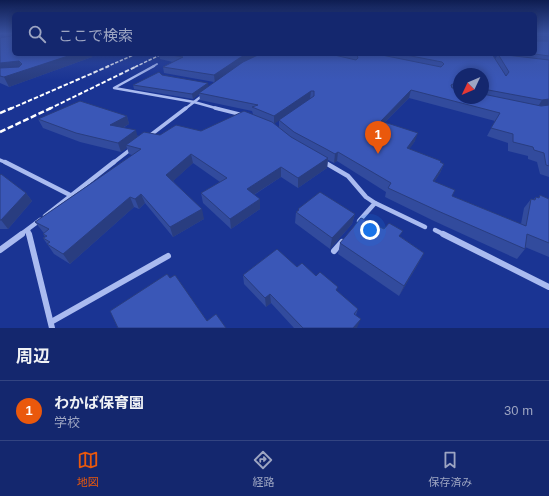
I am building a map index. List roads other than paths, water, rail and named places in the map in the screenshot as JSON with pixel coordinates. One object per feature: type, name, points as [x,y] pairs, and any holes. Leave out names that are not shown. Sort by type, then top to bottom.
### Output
[{"type":"street","points":[[156,64],[114,88],[194,102],[246,116]]},
{"type":"street","points":[[145,140],[204,94]]},
{"type":"street","points":[[0,250],[138,144]]},
{"type":"street","points":[[317,158],[348,176],[366,197],[375,203],[425,227]]},
{"type":"street","points":[[0,160],[70,195]]},
{"type":"street","points":[[354,227],[375,203]]},
{"type":"street","points":[[28,230],[51,325],[168,256]]},
{"type":"street","points":[[435,230],[549,286]]},
{"type":"street","points":[[334,251],[344,239]]},
{"type":"railway","points":[[106,67],[131,56]]},
{"type":"railway","points":[[135,67],[158,56]]},
{"type":"railway","points":[[10,109],[109,66]]},
{"type":"railway","points":[[49,109],[137,66]]},
{"type":"railway","points":[[0,113],[12,108]]},
{"type":"railway","points":[[0,132],[51,108]]},
{"type":"place","name":"わかば保育園","points":[[378,154]]}]
